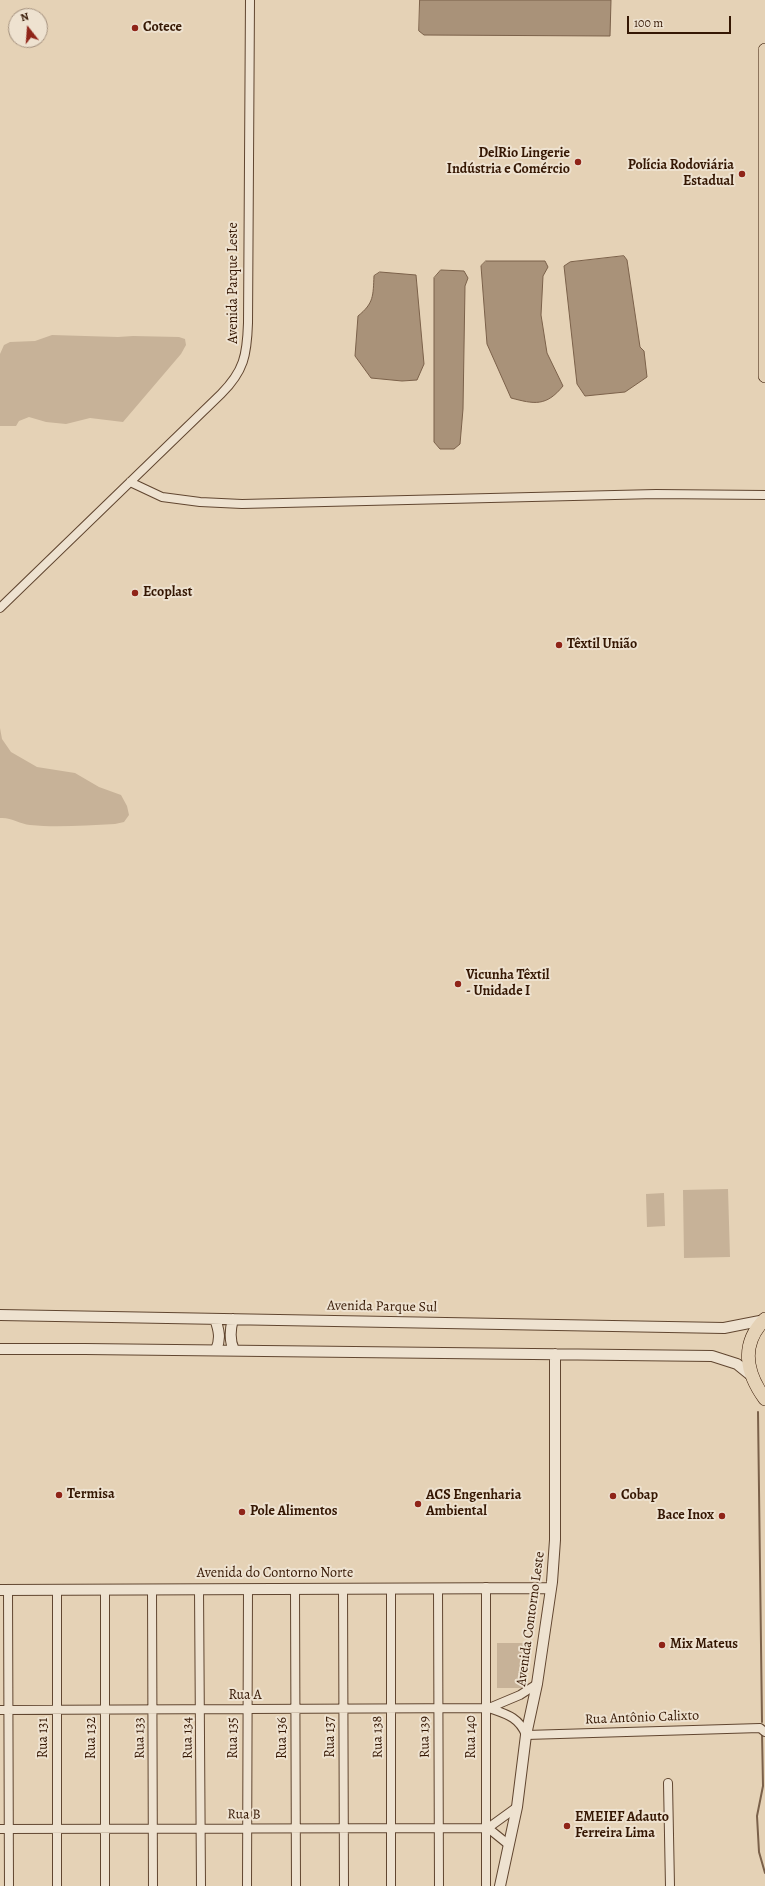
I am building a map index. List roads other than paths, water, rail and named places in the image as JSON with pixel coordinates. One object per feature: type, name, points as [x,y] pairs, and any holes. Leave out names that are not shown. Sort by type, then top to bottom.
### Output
[{"type":"highway","points":[[765,50],[765,376]]},
{"type":"highway","points":[[764,1320],[754,1333],[747,1355],[753,1377],[765,1399]]},
{"type":"street","name":"Avenida Parque Leste","points":[[0,608],[230,385],[239,374],[247,352],[250,0]]},
{"type":"street","points":[[130,482],[162,497],[200,502],[242,504],[656,494],[765,495]]},
{"type":"street","name":"Avenida Parque Sul","points":[[0,1316],[724,1328],[764,1320]]},
{"type":"street","points":[[215,1319],[219,1330],[220,1342],[216,1350]]},
{"type":"street","points":[[233,1319],[231,1344],[234,1350]]},
{"type":"street","points":[[0,1349],[234,1350],[712,1356],[737,1364],[753,1377],[765,1393]]},
{"type":"street","name":"Avenida Contorno Leste","points":[[500,1886],[517,1807],[526,1735],[537,1684],[551,1588],[555,1540],[555,1354]]},
{"type":"street","name":"Rua 137","points":[[343,1588],[344,1886]]},
{"type":"street","name":"Rua 138","points":[[391,1588],[391,1886]]},
{"type":"street","name":"Rua 139","points":[[438,1588],[439,1886]]},
{"type":"street","name":"Rua 140","points":[[486,1588],[486,1886]]},
{"type":"street","name":"Avenida do Contorno Norte","points":[[4,1590],[551,1588]]},
{"type":"street","name":"Rua 134","points":[[199,1589],[202,1827],[201,1886]]},
{"type":"street","name":"Rua 135","points":[[247,1886],[248,1589]]},
{"type":"street","points":[[4,1590],[10,1710],[9,1886]]},
{"type":"street","name":"Rua 131","points":[[57,1590],[57,1886]]},
{"type":"street","name":"Rua 132","points":[[104,1590],[105,1886]]},
{"type":"street","name":"Rua 133","points":[[152,1590],[153,1886]]},
{"type":"street","name":"Rua 136","points":[[295,1590],[296,1886]]},
{"type":"street","name":"Rua A","points":[[487,1708],[520,1695],[537,1684]]},
{"type":"street","name":"Rua A","points":[[0,1710],[487,1708],[513,1717],[519,1722],[526,1735]]},
{"type":"street","name":"Rua Antônio Calixto","points":[[526,1735],[763,1728]]},
{"type":"street","points":[[668,1783],[670,1886]]},
{"type":"street","points":[[509,1845],[487,1828],[517,1807]]},
{"type":"street","name":"Rua B","points":[[0,1829],[202,1827],[247,1829],[487,1828]]},
{"type":"waterway","points":[[758,1412],[762,1722]]},
{"type":"waterway","points":[[762,1732],[763,1786],[757,1816],[759,1852],[765,1873]]},
{"type":"place","name":"Cotece","points":[[135,28]]},
{"type":"place","name":"DelRio Lingerie Indústria e Comércio","points":[[578,162]]},
{"type":"place","name":"Polícia Rodoviária Estadual","points":[[742,174]]},
{"type":"place","name":"Ecoplast","points":[[135,593]]},
{"type":"place","name":"Têxtil União","points":[[559,645]]},
{"type":"place","name":"Vicunha Têxtil - Unidade I","points":[[458,984]]},
{"type":"place","name":"Termisa","points":[[59,1495]]},
{"type":"place","name":"Cobap","points":[[613,1496]]},
{"type":"place","name":"ACS Engenharia Ambiental","points":[[418,1504]]},
{"type":"place","name":"Pole Alimentos","points":[[242,1512]]},
{"type":"place","name":"Bace Inox","points":[[722,1516]]},
{"type":"place","name":"Mix Mateus","points":[[662,1645]]},
{"type":"place","name":"EMEIEF Adauto Ferreira Lima","points":[[567,1826]]}]
